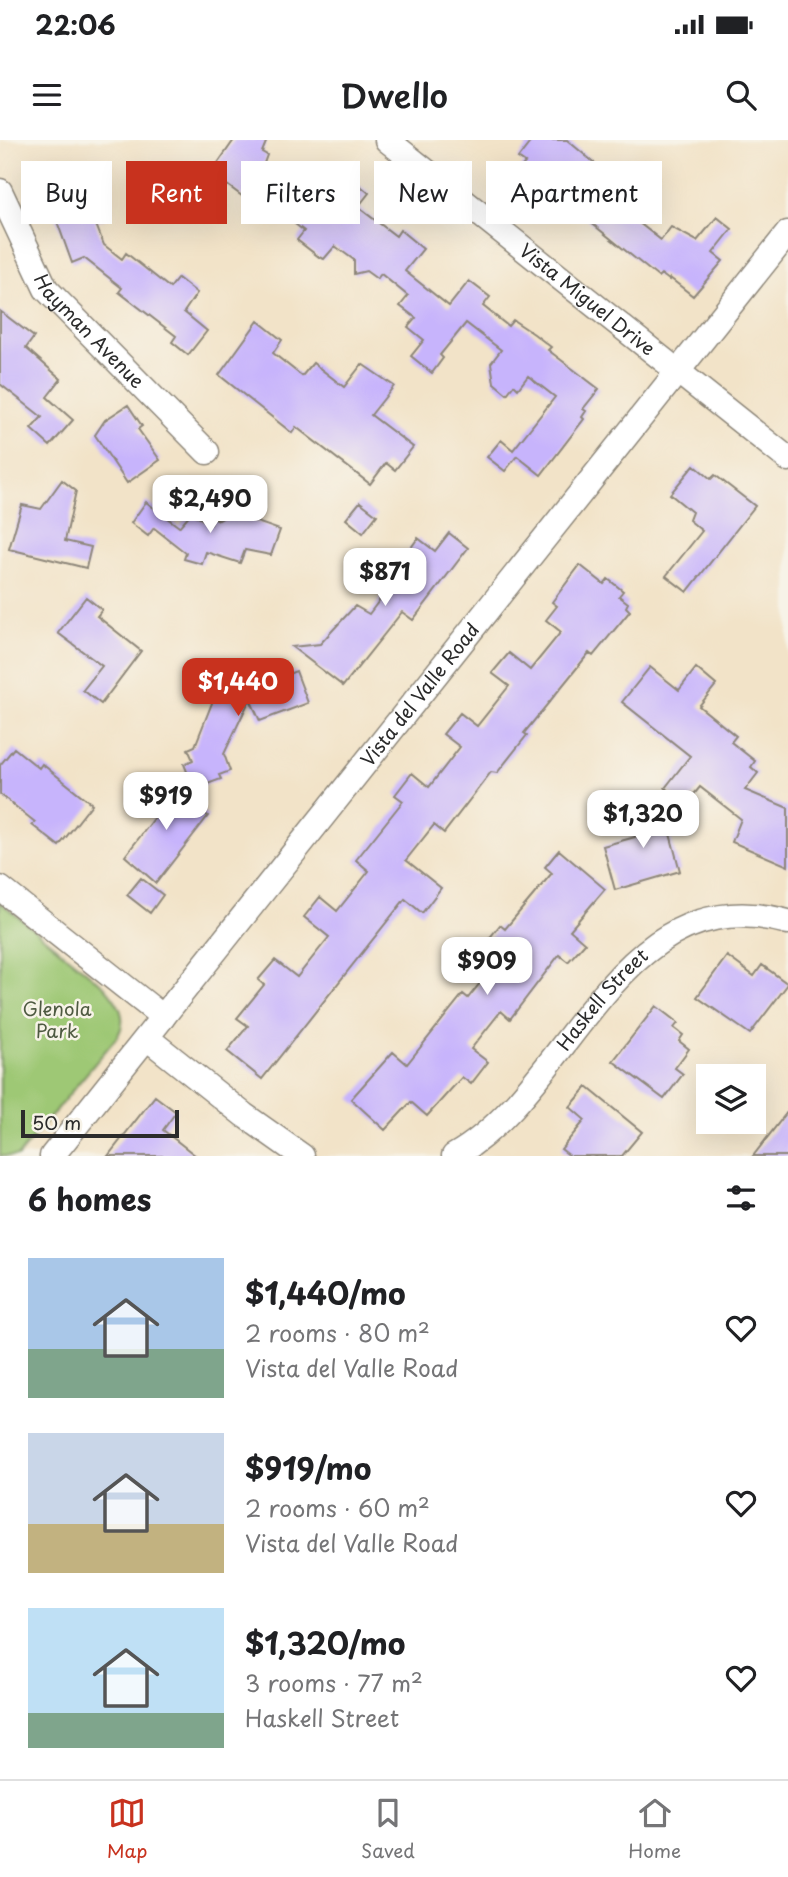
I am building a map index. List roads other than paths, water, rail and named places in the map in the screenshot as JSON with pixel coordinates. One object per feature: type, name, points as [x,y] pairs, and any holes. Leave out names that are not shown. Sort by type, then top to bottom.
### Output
[{"type":"street","name":"Vista Miguel Drive","points":[[387,140],[788,459]]},
{"type":"street","name":"Hayman Avenue","points":[[0,191],[46,289],[207,452]]},
{"type":"street","name":"Vista del Valle Road","points":[[52,1156],[788,233]]},
{"type":"street","points":[[0,888],[163,1017]]},
{"type":"street","name":"Haskell Street","points":[[454,1156],[478,1142],[504,1117],[614,981],[649,948],[700,920],[738,913],[788,922]]},
{"type":"street","points":[[147,1038],[244,1115],[302,1156]]},
{"type":"park label","name":"Glenola Park","points":[[57,1020]]}]
